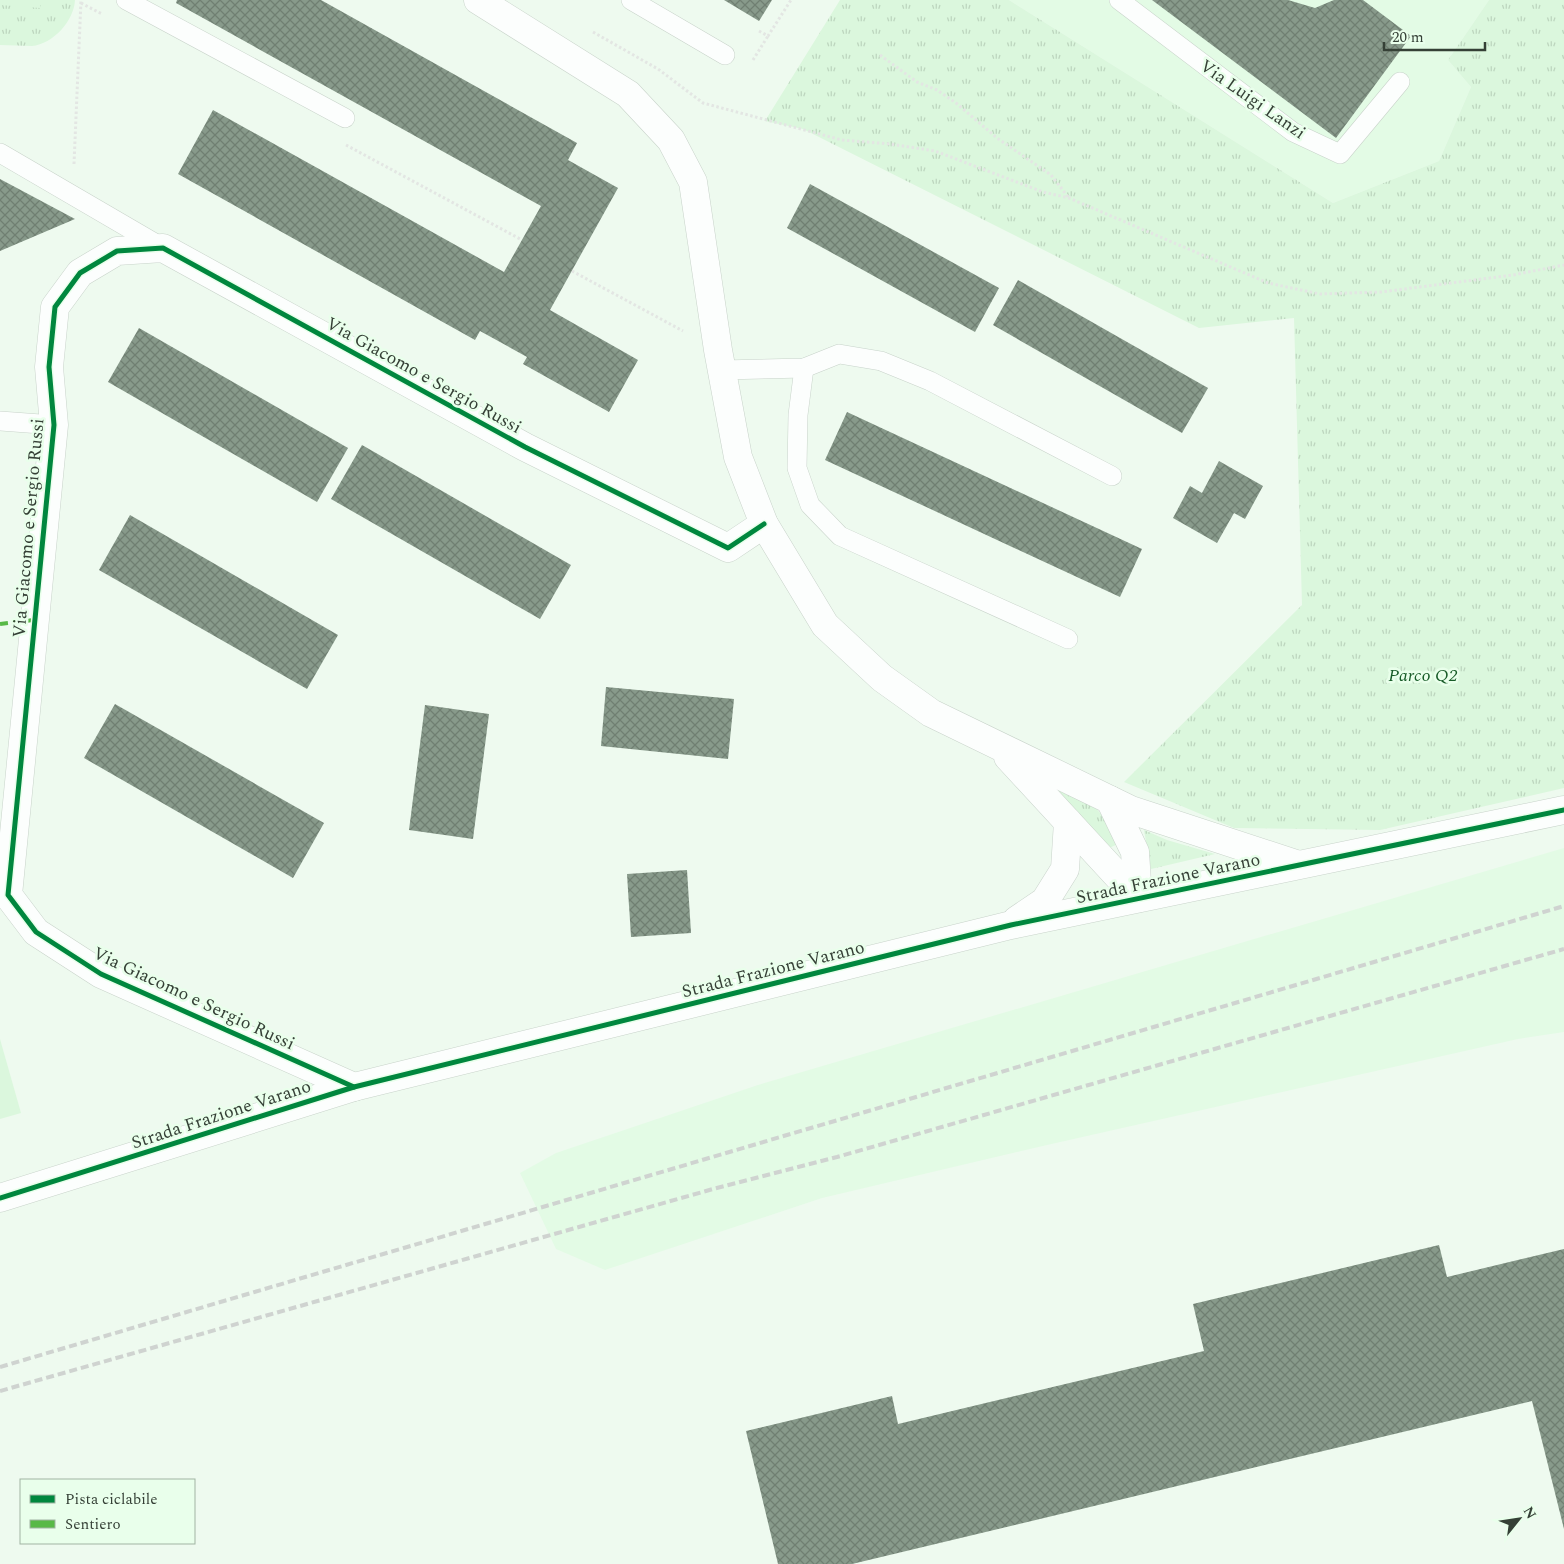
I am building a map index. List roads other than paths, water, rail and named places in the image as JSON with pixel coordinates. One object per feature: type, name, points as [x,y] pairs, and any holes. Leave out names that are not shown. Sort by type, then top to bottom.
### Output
[{"type":"street","points":[[478,0],[628,94],[672,140],[693,182],[720,360],[738,457],[764,524],[825,625],[882,678],[931,713],[1131,810],[1297,865]]},
{"type":"street","name":"Via Giacomo e Sergio Russi","points":[[354,1087],[101,974],[36,932],[8,895],[54,425],[49,367],[56,307],[80,273],[117,251],[163,248],[525,446],[728,548],[764,524]]},
{"type":"street","points":[[999,746],[1138,898]]},
{"type":"street","points":[[1110,800],[1135,852],[1138,898]]},
{"type":"street","name":"Strada Frazione Varano","points":[[0,1198],[354,1087],[1012,925],[1564,810]]},
{"type":"street","points":[[1012,925],[1045,900],[1065,869],[1068,822]]},
{"type":"lane","points":[[126,0],[344,118]]},
{"type":"lane","points":[[631,0],[725,56]]},
{"type":"lane","name":"Via Luigi Lanzi","points":[[1119,0],[1293,132],[1340,154],[1400,82]]},
{"type":"lane","points":[[0,153],[163,248]]},
{"type":"lane","points":[[720,360],[804,368],[839,354],[881,360],[930,381],[1112,476]]},
{"type":"lane","points":[[804,368],[798,415],[797,468],[810,505],[840,536],[1068,639]]},
{"type":"lane","points":[[0,421],[54,425]]},
{"type":"railway","points":[[0,1367],[1564,906]]},
{"type":"railway","points":[[0,1391],[713,1189],[837,1157],[1564,949]]},
{"type":"park label","name":"Parco Q2","points":[[1423,675]]}]
